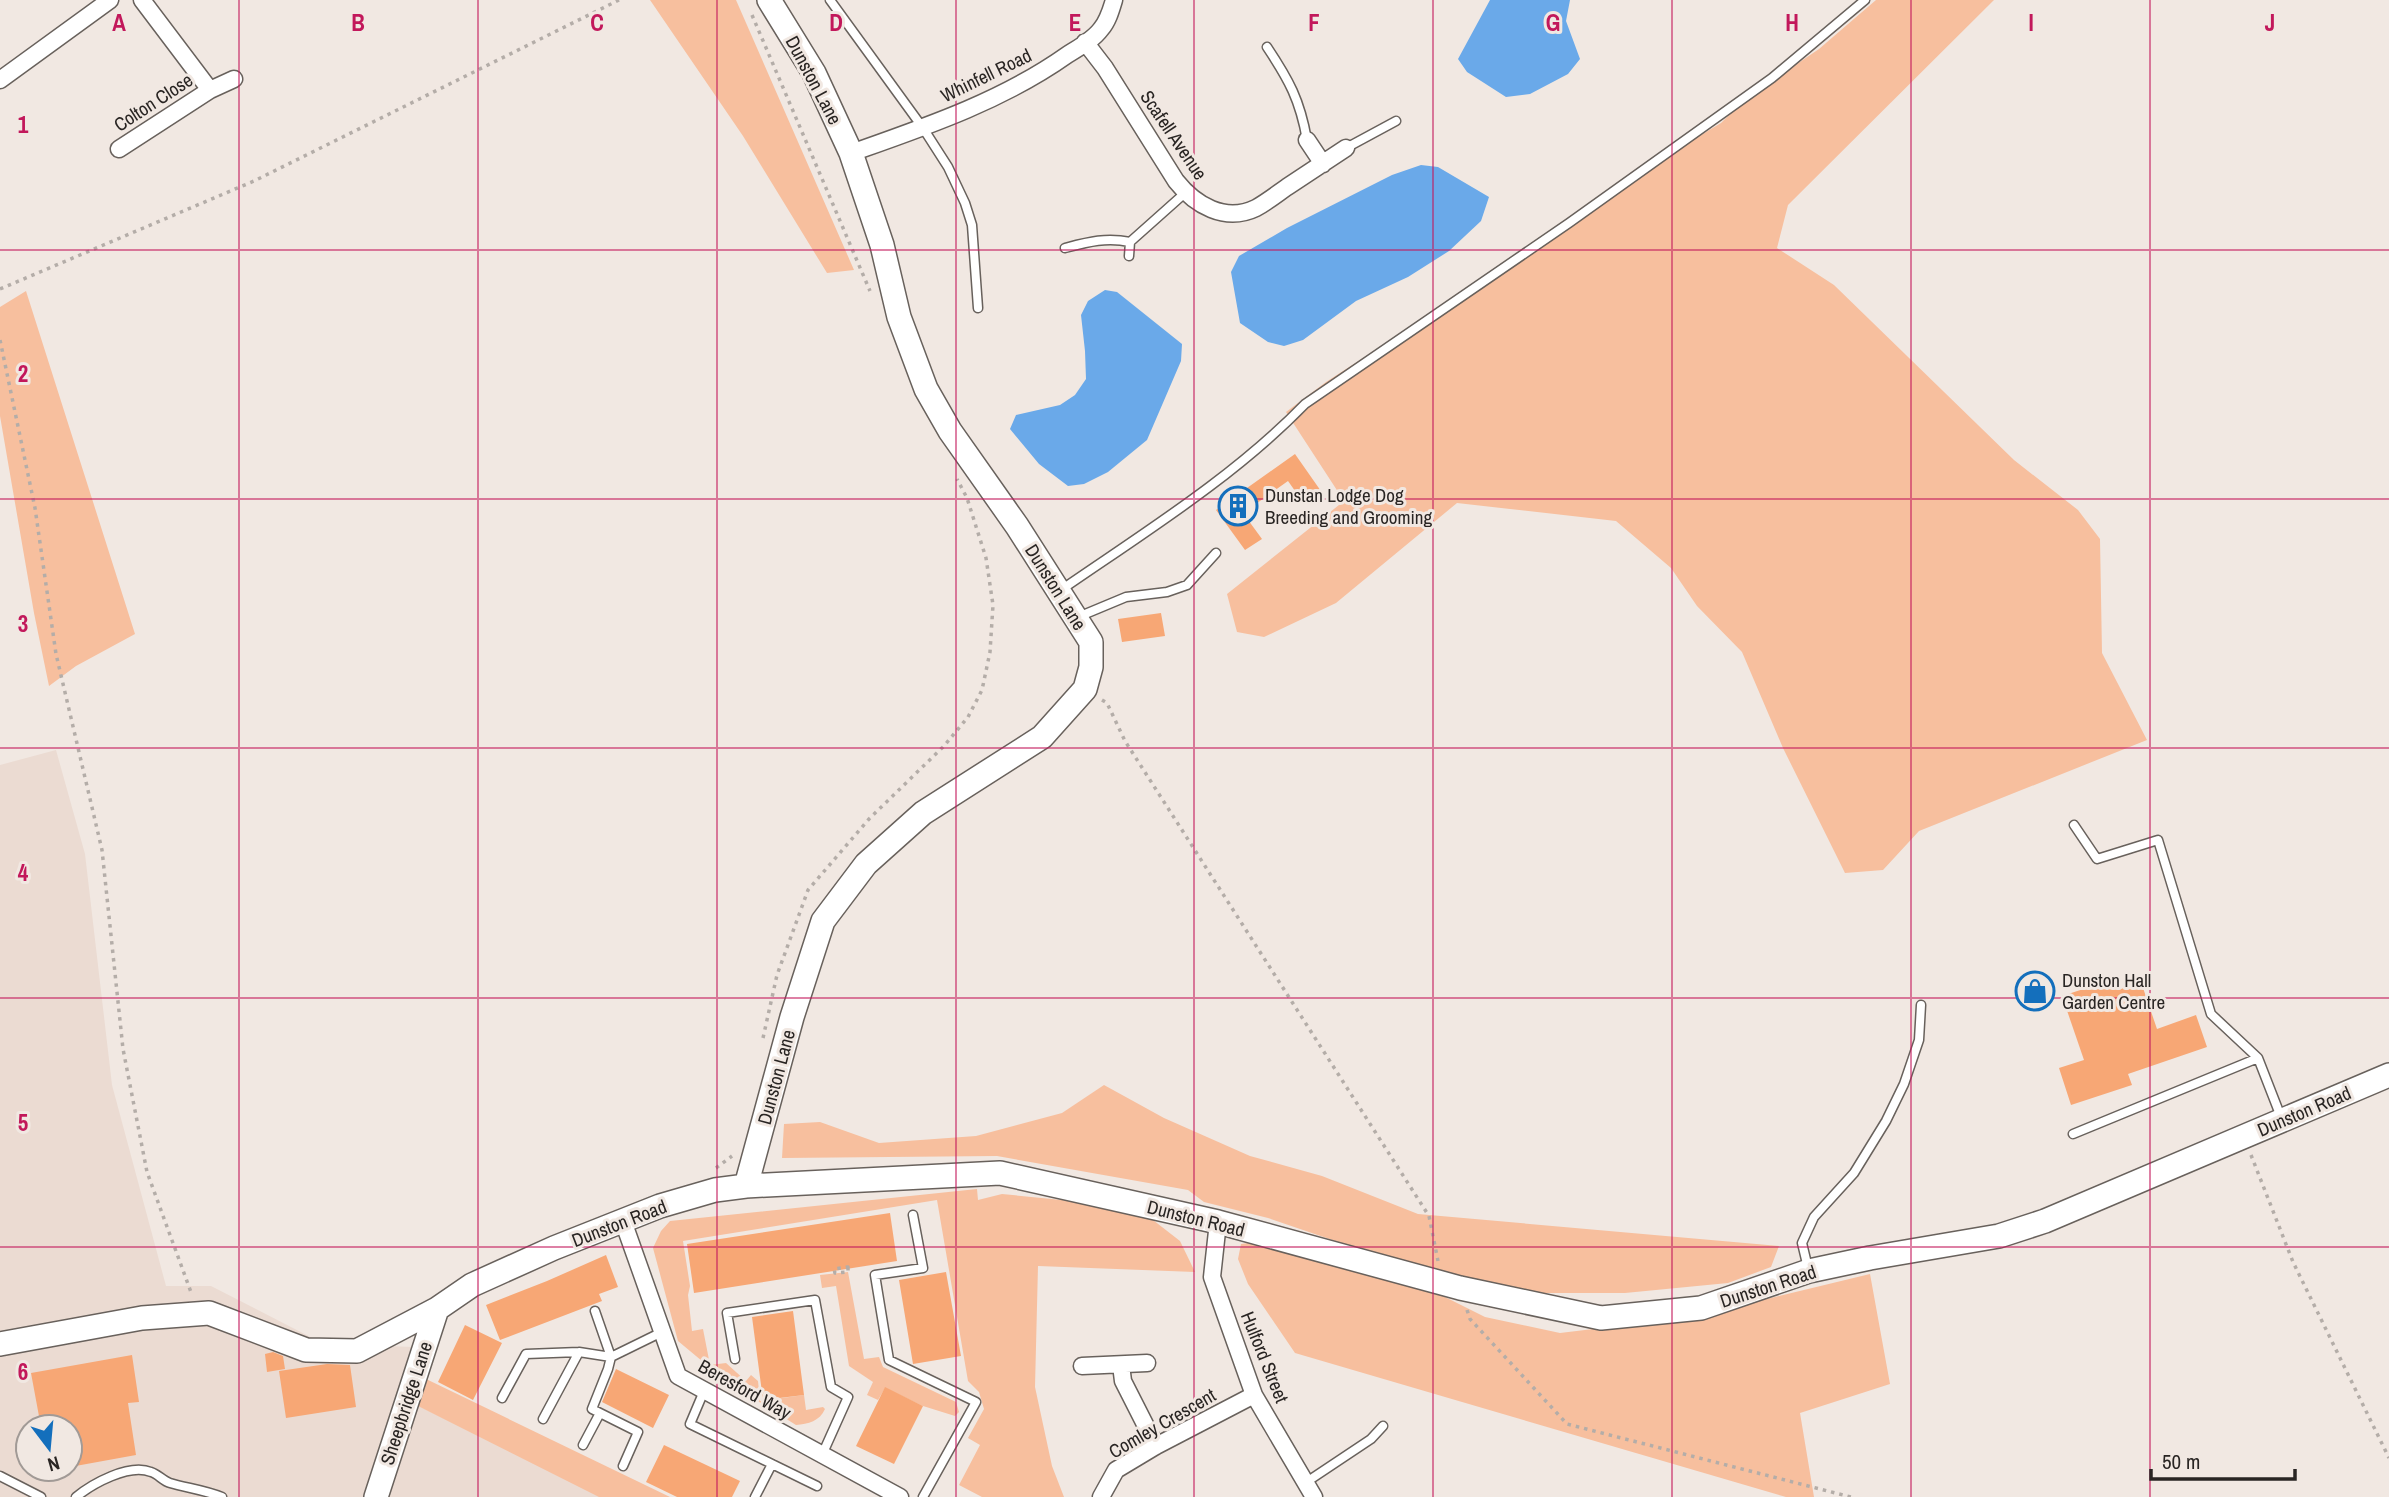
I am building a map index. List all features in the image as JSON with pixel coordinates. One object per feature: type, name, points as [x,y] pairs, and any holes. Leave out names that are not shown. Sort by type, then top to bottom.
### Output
[{"type":"main road","name":"Dunston Lane","points":[[746,1186],[792,1017],[822,921],[866,864],[923,813],[1042,737],[1085,690],[1091,667],[1091,642],[1017,526],[950,431],[926,389],[899,317],[882,244],[851,153],[814,73],[760,6]]},
{"type":"main road","name":"Dunston Road","points":[[0,1344],[142,1318],[209,1313],[306,1350],[358,1351],[437,1309],[472,1285],[660,1206],[715,1191],[746,1186],[1000,1173],[1218,1222],[1460,1288],[1601,1318],[1701,1308],[1809,1271],[1999,1236],[2045,1222],[2389,1075]]},
{"type":"main road","name":"Sheepbridge Lane","points":[[376,1497],[437,1309]]},
{"type":"street","points":[[0,80],[110,0]]},
{"type":"street","name":"Colton Close","points":[[142,0],[210,90]]},
{"type":"street","name":"Whinfell Road","points":[[851,153],[923,128],[1007,91],[1100,30],[1110,14],[1114,0]]},
{"type":"street","name":"Scafell Avenue","points":[[1085,42],[1105,68],[1185,193],[1199,205],[1216,213],[1254,209],[1346,148]]},
{"type":"street","name":"Colton Close","points":[[119,149],[210,90],[234,79]]},
{"type":"street","points":[[1307,140],[1323,163]]},
{"type":"street","name":"Beresford Way","points":[[623,1220],[678,1376],[900,1497]]},
{"type":"street","name":"Hulford Street","points":[[1218,1222],[1212,1277],[1254,1395],[1309,1490]]},
{"type":"street","points":[[1082,1366],[1147,1363]]},
{"type":"street","points":[[1121,1365],[1123,1381],[1156,1446]]},
{"type":"street","name":"Comley Crescent","points":[[1101,1497],[1116,1470],[1254,1395]]},
{"type":"lane","points":[[830,0],[948,167],[972,225],[978,308]]},
{"type":"lane","points":[[1059,592],[1179,510],[1276,434],[1305,404],[1569,223],[1772,78],[1865,0]]},
{"type":"lane","points":[[1268,47],[1300,105],[1307,140]]},
{"type":"lane","points":[[1346,148],[1396,121]]},
{"type":"lane","points":[[1129,256],[1130,242],[1185,193]]},
{"type":"lane","points":[[1065,248],[1096,240],[1115,239],[1130,242]]},
{"type":"lane","points":[[1076,618],[1126,597],[1167,592],[1187,585],[1216,553]]},
{"type":"lane","points":[[2074,825],[2097,859],[2158,840],[2211,1014],[2258,1058],[2282,1120]]},
{"type":"lane","points":[[1809,1271],[1802,1243],[1814,1217],[1854,1172],[1886,1121],[1904,1084],[1919,1040],[1921,1005]]},
{"type":"lane","points":[[2073,1134],[2258,1058]]},
{"type":"lane","points":[[913,1215],[923,1268],[875,1275],[889,1360],[976,1402],[923,1497]]},
{"type":"lane","points":[[735,1359],[727,1313],[815,1300],[831,1387],[848,1397],[822,1456]]},
{"type":"lane","points":[[595,1311],[611,1356],[592,1409],[638,1432],[622,1466]]},
{"type":"lane","points":[[502,1398],[526,1354],[579,1353],[611,1356],[662,1332]]},
{"type":"lane","points":[[543,1419],[579,1353]]},
{"type":"lane","points":[[704,1391],[690,1424],[817,1486]]},
{"type":"lane","points":[[583,1445],[600,1413]]},
{"type":"lane","points":[[1309,1490],[1383,1426]]},
{"type":"lane","points":[[755,1497],[772,1464]]},
{"type":"lane","points":[[76,1497],[91,1485],[106,1478],[137,1470],[150,1471],[167,1482],[222,1497]]},
{"type":"lane","points":[[0,1476],[41,1497]]},
{"type":"path","points":[[0,289],[254,181],[620,0]]},
{"type":"path","points":[[760,6],[873,300]]},
{"type":"path","points":[[0,340],[35,508],[57,654],[102,850],[123,1049],[147,1172],[197,1314]]},
{"type":"path","points":[[761,1048],[777,975],[808,890],[869,819],[944,746],[968,718],[982,690],[990,652],[993,605],[986,558],[967,498],[955,477]]},
{"type":"path","points":[[1085,690],[1107,703],[1125,741],[1429,1216],[1438,1253]]},
{"type":"path","points":[[2244,1137],[2293,1262],[2389,1458]]},
{"type":"path","points":[[715,1191],[715,1169],[732,1157],[736,1150]]},
{"type":"path","points":[[1460,1288],[1470,1319],[1567,1424],[1851,1497]]},
{"type":"shaded area","points":[[650,0],[736,0],[854,270],[827,273],[743,136]]},
{"type":"shaded area","points":[[1876,0],[1994,0],[1788,205],[1777,248],[1834,285],[2014,460],[2078,510],[2100,539],[2102,653],[2147,740],[1919,831],[1883,870],[1845,873],[1783,748],[1742,652],[1697,606],[1671,568],[1616,521],[1457,503],[1336,603],[1264,637],[1237,632],[1227,594],[1344,501],[1286,412],[1326,382],[1626,188],[1721,123],[1745,99],[1819,49]]},
{"type":"shaded area","points":[[26,291],[135,634],[76,666],[49,686],[0,416],[0,307]]},
{"type":"shaded area","points":[[56,750],[85,854],[112,1085],[166,1286],[211,1286],[324,1344],[415,1347],[414,1404],[607,1497],[0,1497],[0,765]]},
{"type":"shaded area","points":[[1104,1085],[1164,1118],[1250,1156],[1322,1176],[1418,1214],[1779,1246],[1771,1267],[1728,1283],[1625,1293],[1542,1293],[1441,1277],[1268,1218],[1204,1202],[1188,1190],[997,1156],[782,1158],[784,1124],[820,1122],[879,1143],[976,1136],[1062,1113]]},
{"type":"shaded area","points":[[977,1189],[978,1200],[1002,1194],[1072,1201],[1153,1220],[1180,1241],[1195,1272],[1038,1266],[1035,1387],[1052,1466],[1064,1497],[982,1497],[959,1485],[980,1445],[968,1438],[984,1409],[979,1392],[968,1381],[937,1200],[683,1241],[690,1286],[688,1295],[692,1331],[703,1329],[710,1365],[726,1363],[746,1381],[751,1375],[758,1381],[760,1401],[804,1395],[806,1410],[823,1407],[825,1409],[813,1421],[796,1425],[726,1381],[678,1341],[653,1248],[661,1231],[670,1221]]},
{"type":"shaded area","points":[[1263,1241],[1415,1282],[1485,1317],[1560,1333],[1693,1317],[1870,1274],[1890,1384],[1800,1413],[1814,1497],[1786,1497],[1295,1353],[1248,1284],[1238,1259],[1241,1244]]},
{"type":"shaded area","points":[[848,1272],[864,1359],[879,1357],[883,1367],[956,1402],[959,1412],[955,1416],[923,1406],[885,1388],[878,1400],[867,1395],[873,1382],[849,1366],[836,1286],[822,1288],[820,1275]]},
{"type":"shaded area","points":[[424,1378],[670,1497],[599,1497],[414,1404]]},
{"type":"water","points":[[1490,0],[1570,0],[1566,21],[1580,59],[1568,74],[1530,94],[1506,97],[1467,72],[1458,59]]},
{"type":"water","points":[[1421,165],[1438,167],[1489,197],[1481,221],[1449,251],[1408,277],[1356,301],[1303,340],[1284,346],[1268,342],[1240,323],[1231,272],[1239,256],[1287,228],[1392,175]]},
{"type":"water","points":[[1105,290],[1117,292],[1182,344],[1181,361],[1147,440],[1108,472],[1084,484],[1068,486],[1039,464],[1010,429],[1016,415],[1060,405],[1075,395],[1086,379],[1081,315],[1088,301]]},
{"type":"building","name":"Dunstan Lodge Dog Breeding and Grooming","points":[[1295,454],[1323,494],[1310,502],[1305,495],[1300,498],[1288,481],[1243,513],[1262,539],[1245,550],[1216,510]]},
{"type":"building","points":[[1161,613],[1165,636],[1122,642],[1118,619]]},
{"type":"building","points":[[2114,979],[2118,990],[2141,982],[2157,1029],[2196,1015],[2207,1047],[2128,1074],[2132,1085],[2071,1105],[2059,1068],[2084,1060],[2062,996]]},
{"type":"building","points":[[890,1213],[897,1261],[694,1293],[687,1244]]},
{"type":"building","points":[[606,1255],[618,1287],[599,1294],[602,1301],[500,1340],[486,1305]]},
{"type":"building","points":[[946,1272],[961,1356],[913,1364],[899,1280]]},
{"type":"building","points":[[793,1311],[804,1395],[763,1400],[752,1317]]},
{"type":"building","points":[[465,1325],[502,1343],[473,1400],[438,1382]]},
{"type":"building","points":[[273,1352],[283,1356],[285,1369],[267,1372],[265,1354]]},
{"type":"building","points":[[132,1355],[139,1402],[128,1403],[136,1455],[84,1464],[84,1413],[38,1413],[31,1373]]},
{"type":"building","points":[[327,1364],[350,1365],[356,1407],[286,1418],[279,1371]]},
{"type":"building","points":[[616,1369],[669,1395],[653,1428],[602,1402]]},
{"type":"building","points":[[885,1387],[923,1406],[894,1464],[856,1446]]},
{"type":"building","points":[[664,1445],[740,1481],[732,1497],[677,1497],[646,1482]]},
{"type":"place","name":"Dunstan Lodge Dog Breeding and Grooming","points":[[1238,506]]},
{"type":"place","name":"Dunston Hall Garden Centre","points":[[2035,991]]}]
